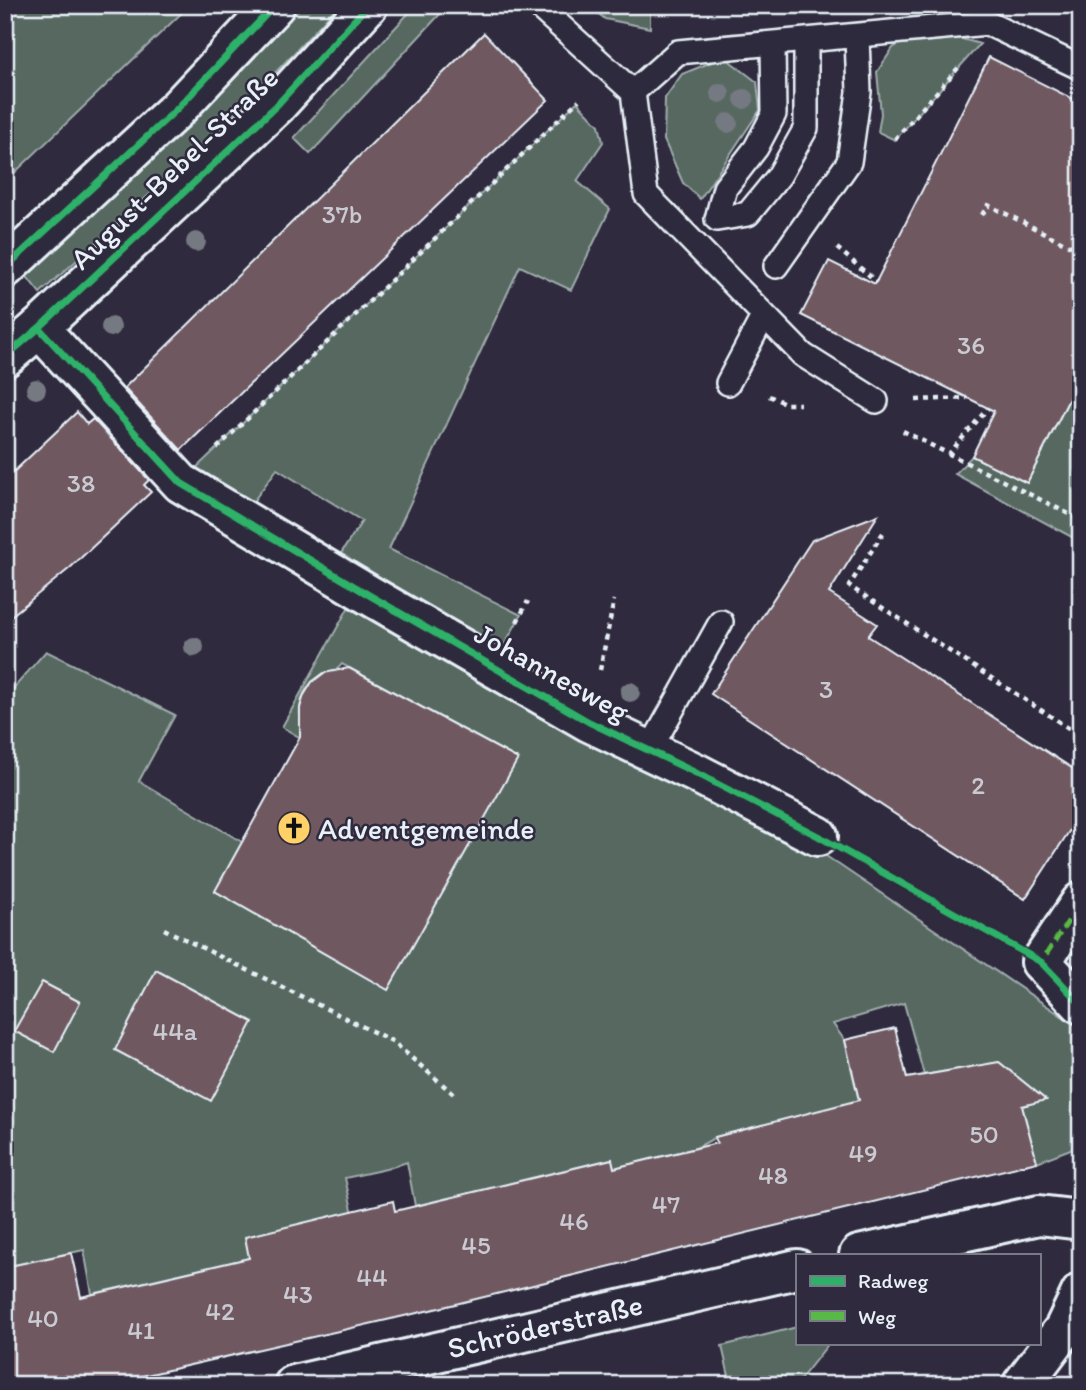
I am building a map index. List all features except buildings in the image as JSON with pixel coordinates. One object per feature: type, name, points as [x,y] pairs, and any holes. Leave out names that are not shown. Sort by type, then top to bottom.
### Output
[{"type":"street","name":"August-Bebel-Straße","points":[[5,268],[176,110],[275,5]]},
{"type":"street","name":"August-Bebel-Straße","points":[[5,357],[277,105],[368,5]]},
{"type":"street","name":"Johannesweg","points":[[39,328],[181,483],[589,722],[818,836]]},
{"type":"street","points":[[1081,902],[1041,962],[1081,1004]]},
{"type":"street","points":[[864,1254],[1040,1215],[1081,1220]]},
{"type":"street","name":"Schröderstraße","points":[[294,1385],[796,1269]]},
{"type":"street","points":[[1022,1385],[1064,1329],[1081,1293]]},
{"type":"lane","points":[[537,5],[633,92],[646,194],[763,317],[803,355],[876,401]]},
{"type":"lane","points":[[633,92],[678,52],[987,23],[1081,68]]},
{"type":"lane","points":[[776,266],[849,162],[859,92],[857,37]]},
{"type":"lane","points":[[773,45],[774,114],[756,148],[725,188],[717,219],[748,214],[779,176],[806,128],[806,42]]},
{"type":"lane","points":[[728,383],[763,317]]},
{"type":"lane","points":[[649,751],[721,622]]},
{"type":"path","points":[[889,150],[963,63]]},
{"type":"path","points":[[181,483],[608,71]]},
{"type":"path","points":[[982,215],[988,205],[1081,251]]},
{"type":"path","points":[[832,244],[877,282]]},
{"type":"path","points":[[948,455],[988,408]]},
{"type":"path","points":[[893,426],[1081,520]]},
{"type":"path","points":[[883,533],[849,586],[1081,736]]},
{"type":"path","points":[[589,722],[614,600]]},
{"type":"path","points":[[517,621],[528,601]]},
{"type":"path","points":[[818,836],[1041,962]]},
{"type":"path","points":[[164,929],[392,1041],[456,1096]]},
{"type":"green space","points":[[5,5],[190,5],[5,182]]},
{"type":"green space","points":[[300,5],[338,5],[230,118],[40,293],[24,273],[200,109]]},
{"type":"green space","points":[[416,5],[435,5],[442,12],[310,154],[294,138]]},
{"type":"green space","points":[[588,5],[650,5],[650,28],[605,19]]},
{"type":"green space","points":[[948,35],[980,44],[895,140],[878,132],[881,114],[877,72],[893,48],[911,36]]},
{"type":"green space","points":[[727,59],[757,82],[760,110],[700,199],[683,183],[664,140],[665,98],[682,74]]},
{"type":"green space","points":[[577,102],[599,125],[603,142],[577,181],[610,209],[571,290],[520,266],[389,549],[521,615],[500,653],[338,558],[362,521],[277,469],[252,503],[194,470]]},
{"type":"green space","points":[[1081,376],[1081,542],[955,474],[972,456],[1027,483]]},
{"type":"green space","points":[[352,601],[801,839],[1081,1029],[1081,1145],[1037,1162],[1022,1106],[1045,1099],[999,1062],[924,1075],[904,1003],[833,1024],[845,1041],[859,1101],[716,1137],[696,1148],[614,1168],[611,1159],[415,1206],[407,1162],[345,1178],[355,1223],[249,1258],[92,1294],[84,1250],[5,1267],[5,698],[46,651],[175,715],[139,781],[242,842],[215,891],[388,990],[517,759],[342,664],[312,682],[304,692],[300,712],[303,731],[299,737],[282,727]]},
{"type":"green space","points":[[796,1327],[796,1344],[828,1344],[796,1385],[731,1385],[722,1346]]},
{"type":"marked path","points":[[1045,966],[1041,962],[1081,902]]},
{"type":"cycle path","points":[[5,268],[176,110],[275,5]]},
{"type":"cycle path","points":[[5,357],[277,105],[368,5]]},
{"type":"cycle path","points":[[39,328],[181,483],[589,722],[818,836],[1041,962],[1081,1004]]},
{"type":"place","name":"Adventgemeinde","points":[[294,828]]}]
